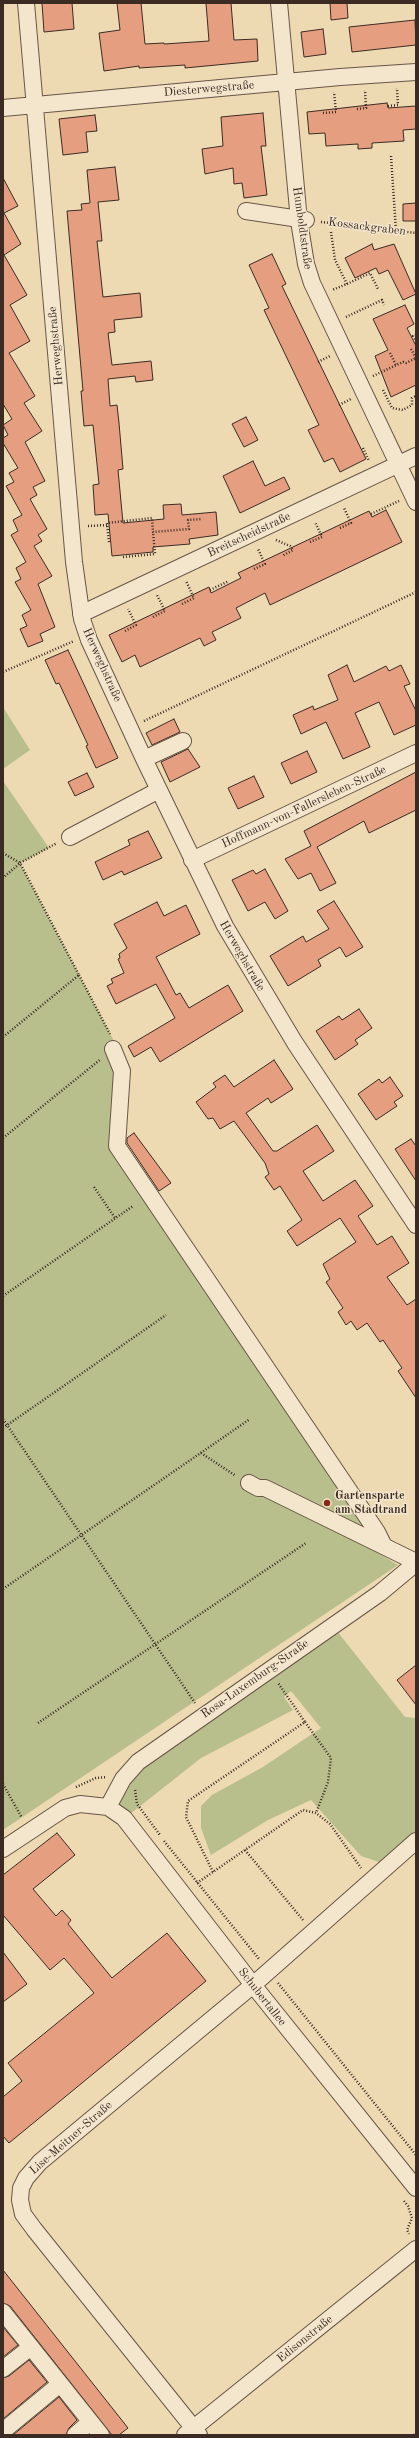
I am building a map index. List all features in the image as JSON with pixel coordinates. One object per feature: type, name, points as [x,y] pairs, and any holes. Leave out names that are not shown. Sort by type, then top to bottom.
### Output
[{"type":"street","name":"Herweghstraße","points":[[26,3],[74,562],[81,614],[87,635],[144,759],[218,913],[268,1001],[416,1225]]},
{"type":"street","name":"Humboldtstraße","points":[[279,3],[306,264],[312,283],[398,465],[409,501]]},
{"type":"street","name":"Diesterwegstraße","points":[[3,108],[287,82],[416,72]]},
{"type":"street","points":[[246,211],[302,220]]},
{"type":"street","name":"Breitscheidstraße","points":[[81,614],[416,456]]},
{"type":"street","points":[[144,759],[183,741]]},
{"type":"street","name":"Hoffmann-von-Fallersleben-Straße","points":[[192,860],[416,753]]},
{"type":"street","points":[[70,837],[159,790]]},
{"type":"street","points":[[113,1049],[122,1071],[117,1146],[377,1532],[384,1546]]},
{"type":"street","points":[[248,1483],[258,1488],[265,1488],[416,1562]]},
{"type":"street","name":"Rosa-Luxemburg-Straße","points":[[108,1808],[123,1779],[138,1762],[203,1715],[380,1593],[416,1562]]},
{"type":"street","points":[[3,1849],[65,1808],[80,1804],[108,1808]]},
{"type":"street","name":"Schubertallee","points":[[108,1808],[124,1818],[253,1985],[416,2188]]},
{"type":"street","name":"Lise-Meitner-Straße","points":[[193,2433],[23,2214],[20,2200],[21,2188],[26,2178],[40,2162],[253,1985],[416,1841]]},
{"type":"street","name":"Edisonstraße","points":[[193,2433],[414,2244]]},
{"type":"street","points":[[3,2312],[100,2435]]},
{"type":"street","points":[[3,2369],[31,2347]]},
{"type":"street","points":[[3,2431],[60,2384]]},
{"type":"street","points":[[75,2435],[90,2422]]},
{"type":"path","points":[[388,106],[398,105],[397,83]]},
{"type":"path","points":[[357,109],[366,108],[364,85]]},
{"type":"path","points":[[322,114],[336,112],[333,88]]},
{"type":"path","points":[[391,156],[396,231]]},
{"type":"path","name":"Kossackgraben","points":[[302,220],[416,233]]},
{"type":"path","points":[[331,232],[335,260],[346,284]]},
{"type":"path","points":[[329,292],[370,273],[378,289]]},
{"type":"path","points":[[340,319],[382,300],[384,305]]},
{"type":"path","points":[[416,335],[413,336],[416,341]]},
{"type":"path","points":[[369,378],[416,358],[411,349]]},
{"type":"path","points":[[394,352],[390,354],[398,365]]},
{"type":"path","points":[[318,362],[324,359]]},
{"type":"path","points":[[375,375],[378,382]]},
{"type":"path","points":[[382,388],[392,408],[403,410],[412,405],[412,398],[416,396]]},
{"type":"path","points":[[339,405],[345,402]]},
{"type":"path","points":[[364,448],[366,455]]},
{"type":"path","points":[[370,514],[409,501]]},
{"type":"path","points":[[340,528],[351,523],[341,502]]},
{"type":"path","points":[[310,542],[322,537],[312,516]]},
{"type":"path","points":[[81,527],[107,525],[152,518],[155,554],[123,557]]},
{"type":"path","points":[[153,532],[189,528],[188,520],[202,519]]},
{"type":"path","points":[[107,525],[108,542]]},
{"type":"path","points":[[275,539],[290,546],[293,550],[282,556]]},
{"type":"path","points":[[254,569],[265,564],[255,543]]},
{"type":"path","points":[[182,604],[194,598],[184,577]]},
{"type":"path","points":[[210,590],[228,581]]},
{"type":"path","points":[[153,617],[165,611],[155,590]]},
{"type":"path","points":[[137,725],[416,592]]},
{"type":"path","points":[[125,631],[136,625],[126,604]]},
{"type":"path","points":[[3,672],[87,635]]},
{"type":"path","points":[[3,878],[20,863],[70,837]]},
{"type":"path","points":[[3,853],[20,863],[113,1039],[113,1049],[3,1138]]},
{"type":"path","points":[[3,1037],[79,975]]},
{"type":"path","points":[[94,1187],[115,1218]]},
{"type":"path","points":[[3,1296],[134,1206]]},
{"type":"path","points":[[3,1428],[166,1315]]},
{"type":"path","points":[[3,1419],[154,1645],[203,1715]]},
{"type":"path","points":[[3,1589],[250,1419]]},
{"type":"path","points":[[201,1453],[248,1483]]},
{"type":"path","points":[[38,1723],[306,1543]]},
{"type":"path","points":[[268,1670],[331,1758],[328,1782],[316,1813]]},
{"type":"path","points":[[213,1872],[186,1817],[188,1801],[305,1722]]},
{"type":"path","points":[[3,1784],[30,1832]]},
{"type":"path","points":[[182,1893],[302,1810],[316,1813],[330,1824],[371,1881]]},
{"type":"path","points":[[245,1850],[313,1932]]},
{"type":"path","points":[[400,2196],[408,2206],[412,2218],[408,2230],[414,2244]]},
{"type":"green space","points":[[3,707],[30,750],[3,769]]},
{"type":"green space","points":[[3,781],[49,848],[20,863],[113,1039],[113,1049],[122,1071],[116,1147],[384,1547],[378,1553],[398,1565],[3,1830]]},
{"type":"green space","points":[[333,1626],[405,1717],[416,1718],[416,1834],[382,1863],[361,1856],[311,1800],[268,1820],[211,1855],[201,1828],[201,1806],[212,1795],[263,1767],[321,1728],[291,1691],[284,1697],[293,1710],[201,1758],[125,1818],[109,1807],[124,1779]]},
{"type":"building","points":[[42,3],[72,3],[74,29],[44,32]]},
{"type":"building","points":[[117,3],[141,3],[145,44],[164,44],[209,41],[206,3],[231,3],[234,40],[257,39],[258,61],[185,68],[185,65],[139,68],[139,66],[104,71],[99,33],[120,30]]},
{"type":"building","points":[[330,3],[347,3],[348,18],[331,20]]},
{"type":"building","points":[[415,20],[416,45],[352,52],[349,27]]},
{"type":"building","points":[[323,29],[326,54],[304,57],[301,32]]},
{"type":"building","points":[[387,103],[388,108],[416,106],[416,129],[403,130],[404,141],[372,143],[372,148],[358,149],[358,144],[326,146],[325,133],[309,134],[307,112]]},
{"type":"building","points":[[263,113],[266,146],[261,146],[267,195],[244,198],[242,183],[234,184],[233,168],[205,174],[202,149],[223,146],[221,117]]},
{"type":"building","points":[[95,115],[97,131],[86,132],[88,152],[63,155],[59,119]]},
{"type":"building","points":[[115,167],[119,200],[98,202],[102,241],[97,241],[103,297],[140,293],[142,317],[114,320],[115,332],[108,333],[112,365],[151,361],[153,380],[136,382],[135,376],[108,379],[110,406],[117,405],[119,423],[123,469],[118,470],[123,523],[164,519],[163,505],[181,504],[182,515],[216,512],[218,535],[189,539],[190,544],[153,547],[153,552],[112,556],[108,514],[95,515],[93,485],[99,484],[93,425],[84,426],[81,391],[83,391],[67,211],[82,210],[81,204],[90,203],[87,170]]},
{"type":"building","points":[[3,178],[18,206],[4,213],[21,244],[4,255],[27,295],[10,305],[30,341],[9,353],[35,396],[24,403],[42,431],[25,442],[45,481],[33,487],[37,495],[30,499],[47,529],[38,535],[42,541],[34,546],[52,576],[38,584],[55,627],[40,634],[43,641],[28,647],[20,629],[27,626],[22,615],[31,610],[15,582],[21,579],[16,568],[26,562],[11,535],[18,531],[13,520],[22,515],[6,486],[14,482],[9,473],[18,468],[3,443],[3,438],[8,435],[3,425],[12,419],[3,404]]},
{"type":"building","points":[[416,203],[416,221],[403,221],[403,204]]},
{"type":"building","points":[[372,244],[374,250],[394,244],[416,294],[403,300],[388,270],[379,274],[376,268],[355,278],[345,258]]},
{"type":"building","points":[[272,254],[286,284],[282,286],[366,459],[340,472],[333,458],[324,462],[308,430],[319,425],[264,310],[269,308],[249,265]]},
{"type":"building","points":[[405,305],[414,324],[407,328],[416,346],[416,385],[391,397],[375,356],[388,350],[373,319]]},
{"type":"building","points":[[246,417],[258,440],[244,447],[232,424]]},
{"type":"building","points":[[253,461],[265,486],[284,477],[290,489],[240,513],[223,476]]},
{"type":"building","points":[[386,510],[402,542],[270,605],[265,593],[236,608],[241,618],[212,632],[216,640],[204,646],[200,638],[140,667],[135,655],[122,662],[109,635],[209,587],[211,593],[241,578],[238,573],[369,511],[372,517]]},
{"type":"building","points":[[68,650],[118,758],[96,768],[86,746],[88,745],[59,683],[56,684],[45,660]]},
{"type":"building","points":[[347,665],[354,682],[386,666],[389,671],[401,665],[410,684],[404,686],[416,711],[416,725],[394,735],[379,702],[355,713],[370,747],[343,759],[326,722],[301,734],[293,715],[313,706],[314,710],[338,700],[328,675]]},
{"type":"building","points":[[174,719],[180,732],[152,745],[146,733]]},
{"type":"building","points":[[188,749],[200,767],[170,782],[161,762]]},
{"type":"building","points":[[307,751],[317,772],[291,784],[281,763]]},
{"type":"building","points":[[416,772],[416,810],[369,833],[364,821],[317,847],[336,883],[320,891],[311,873],[298,879],[285,859],[311,846],[304,831]]},
{"type":"building","points":[[87,773],[94,787],[75,796],[68,782]]},
{"type":"building","points":[[254,776],[264,797],[238,809],[228,788]]},
{"type":"building","points":[[148,831],[162,858],[124,875],[122,871],[103,880],[95,862],[130,845],[128,840]]},
{"type":"building","points":[[265,869],[288,911],[275,919],[265,902],[248,911],[232,880],[253,870],[256,874]]},
{"type":"building","points":[[334,901],[363,947],[346,957],[340,947],[318,960],[321,966],[288,986],[270,956],[303,936],[306,942],[329,929],[317,911]]},
{"type":"building","points":[[157,902],[164,916],[186,905],[200,934],[156,957],[176,995],[180,993],[189,1008],[228,985],[243,1011],[160,1062],[151,1047],[134,1057],[128,1046],[175,1018],[156,984],[116,1004],[107,986],[113,983],[111,979],[124,973],[118,959],[120,958],[119,954],[127,948],[114,924]]},
{"type":"building","points":[[359,1009],[372,1028],[355,1040],[358,1044],[335,1060],[316,1031],[339,1016],[342,1020]]},
{"type":"building","points":[[274,1060],[293,1089],[271,1103],[268,1098],[246,1113],[273,1151],[277,1151],[317,1125],[334,1151],[303,1171],[323,1201],[355,1180],[373,1206],[358,1216],[377,1245],[392,1236],[409,1263],[387,1277],[407,1305],[416,1299],[416,1398],[398,1371],[402,1368],[383,1340],[380,1342],[367,1323],[357,1330],[351,1321],[346,1325],[338,1312],[343,1308],[326,1282],[330,1279],[323,1264],[356,1242],[340,1218],[297,1246],[287,1231],[302,1220],[280,1186],[274,1190],[265,1177],[269,1174],[265,1163],[234,1121],[220,1129],[213,1118],[208,1119],[196,1102],[216,1087],[213,1083],[225,1075],[234,1087]]},
{"type":"building","points":[[390,1077],[403,1096],[394,1102],[397,1106],[376,1120],[358,1094],[379,1079],[382,1083]]},
{"type":"building","points":[[134,1133],[171,1183],[159,1191],[127,1143],[127,1138]]},
{"type":"building","points":[[411,1139],[416,1146],[416,1181],[395,1149]]},
{"type":"building","points":[[416,1665],[416,1705],[397,1680]]},
{"type":"building","points":[[57,1833],[75,1855],[33,1889],[56,1916],[62,1910],[71,1920],[68,1924],[112,1978],[167,1933],[206,1981],[9,2143],[3,2136],[3,2097],[22,2081],[8,2063],[94,1993],[64,1958],[50,1970],[3,1915],[3,1875]]},
{"type":"building","points":[[3,1952],[27,1984],[3,2002]]},
{"type":"building","points":[[3,2270],[128,2428],[119,2435],[112,2435],[10,2306],[3,2303]]},
{"type":"building","points":[[3,2327],[18,2345],[3,2357]]},
{"type":"building","points":[[29,2360],[47,2382],[3,2419],[3,2378],[9,2376]]},
{"type":"building","points":[[59,2397],[77,2420],[69,2428],[66,2435],[13,2435]]},
{"type":"place","name":"Gartensparte am Stadtrand","points":[[327,1503]]}]
